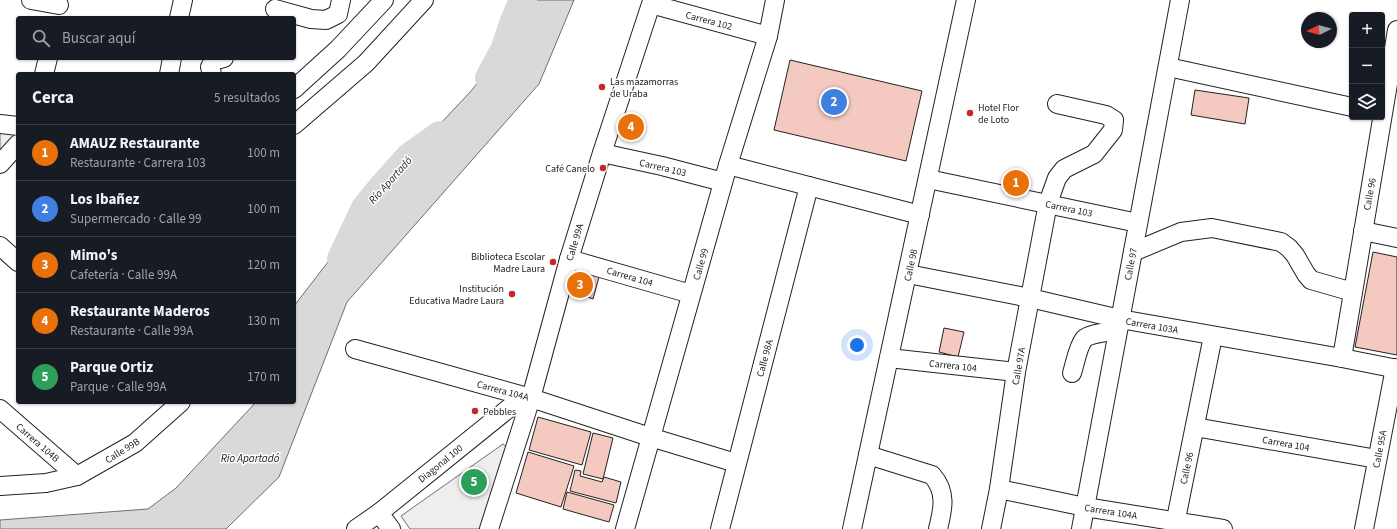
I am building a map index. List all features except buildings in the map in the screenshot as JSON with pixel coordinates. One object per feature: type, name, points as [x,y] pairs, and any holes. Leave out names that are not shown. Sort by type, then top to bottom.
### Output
[{"type":"street","points":[[31,0],[59,8]]},
{"type":"street","points":[[179,16],[183,0]]},
{"type":"street","points":[[275,9],[311,19],[326,20],[338,14],[341,0]]},
{"type":"street","points":[[296,87],[338,49],[384,0]]},
{"type":"street","points":[[296,123],[366,63],[424,0]]},
{"type":"street","name":"Calle 99","points":[[624,529],[726,173],[768,36],[775,0]]},
{"type":"street","name":"Calle 98","points":[[852,529],[966,0]]},
{"type":"street","name":"Calle 97","points":[[1081,529],[1180,0]]},
{"type":"street","name":"Carrera 102","points":[[651,4],[768,36]]},
{"type":"street","name":"Calle 99A","points":[[490,529],[527,397],[569,259],[651,4]]},
{"type":"street","name":"Calle 96","points":[[1342,358],[1363,231],[1387,115],[1397,30]]},
{"type":"street","points":[[44,72],[48,60]]},
{"type":"street","points":[[169,72],[172,60]]},
{"type":"street","points":[[211,72],[210,67],[214,61],[217,60]]},
{"type":"street","points":[[1168,67],[1349,106]]},
{"type":"street","name":"Calle 97A","points":[[991,529],[999,489],[1016,372],[1048,204],[1057,178],[1064,168],[1094,154],[1113,130],[1114,120],[1106,115],[1057,104]]},
{"type":"street","points":[[0,124],[16,126]]},
{"type":"street","points":[[0,164],[16,146]]},
{"type":"street","name":"Carrera 103","points":[[602,153],[662,166],[726,173],[809,186],[920,215]]},
{"type":"street","name":"Carrera 103","points":[[928,179],[1138,223]]},
{"type":"street","name":"Calle 98A","points":[[720,529],[809,186]]},
{"type":"street","points":[[1133,252],[1181,232],[1212,228],[1281,242],[1295,255],[1311,280],[1353,292]]},
{"type":"street","points":[[1363,231],[1397,238]]},
{"type":"street","points":[[0,246],[16,260]]},
{"type":"street","name":"Carrera 104","points":[[569,259],[691,294]]},
{"type":"street","name":"Carrera 103A","points":[[908,274],[1030,298],[1119,324],[1213,336],[1396,368]]},
{"type":"street","points":[[1072,373],[1084,339],[1119,324]]},
{"type":"street","name":"Calle 96","points":[[1175,525],[1213,336]]},
{"type":"street","name":"Carrera 104A","points":[[355,350],[527,397],[736,463]]},
{"type":"street","name":"Carrera 104","points":[[889,358],[1016,372]]},
{"type":"street","name":"Calle 95A","points":[[1364,529],[1396,368]]},
{"type":"street","name":"Diagonal 100","points":[[356,529],[379,513],[527,397]]},
{"type":"street","name":"Calle 99B","points":[[0,486],[46,483],[77,476],[135,443],[178,404]]},
{"type":"street","name":"Carrera 104B","points":[[0,409],[77,476]]},
{"type":"street","name":"Carrera 104","points":[[1195,427],[1377,459]]},
{"type":"street","points":[[868,455],[932,476],[939,483],[942,492],[942,512],[938,529]]},
{"type":"street","name":"Carrera 104A","points":[[999,489],[1085,508],[1175,525],[1223,529]]},
{"type":"street","points":[[379,513],[391,529]]},
{"type":"shaded area","points":[[0,128],[16,131],[16,143],[0,160]]},
{"type":"shaded area","points":[[503,444],[508,448],[485,529],[410,529],[401,516]]},
{"type":"water","name":"Rio Apartadó","points":[[533,0],[574,0],[539,84],[347,302],[279,477],[226,529],[0,529],[0,520],[148,509],[176,488],[254,404],[296,404],[296,303],[409,157],[472,90],[530,13]]},
{"type":"waterway","name":"Río Apartadó","points":[[489,78],[505,48],[523,0]]},
{"type":"waterway","name":"Río Apartadó","points":[[341,259],[365,208],[409,157],[440,135]]},
{"type":"place","name":"Las mazamorras de Uraba","points":[[602,87]]},
{"type":"place","name":"Los Ibañez","points":[[834,102]]},
{"type":"place","name":"Hotel Flor de Loto","points":[[970,113]]},
{"type":"place","name":"Restaurante Maderos","points":[[631,127]]},
{"type":"place","name":"Café Canelo","points":[[603,168]]},
{"type":"place","name":"AMAUZ Restaurante","points":[[1016,183]]},
{"type":"place","name":"Biblioteca Escolar Madre Laura","points":[[553,262]]},
{"type":"place","name":"Mimo's","points":[[580,285]]},
{"type":"place","name":"Institución Educativa Madre Laura","points":[[512,294]]},
{"type":"place","name":"Pebbles","points":[[475,411]]},
{"type":"place","name":"Parque Ortiz","points":[[474,482]]}]
